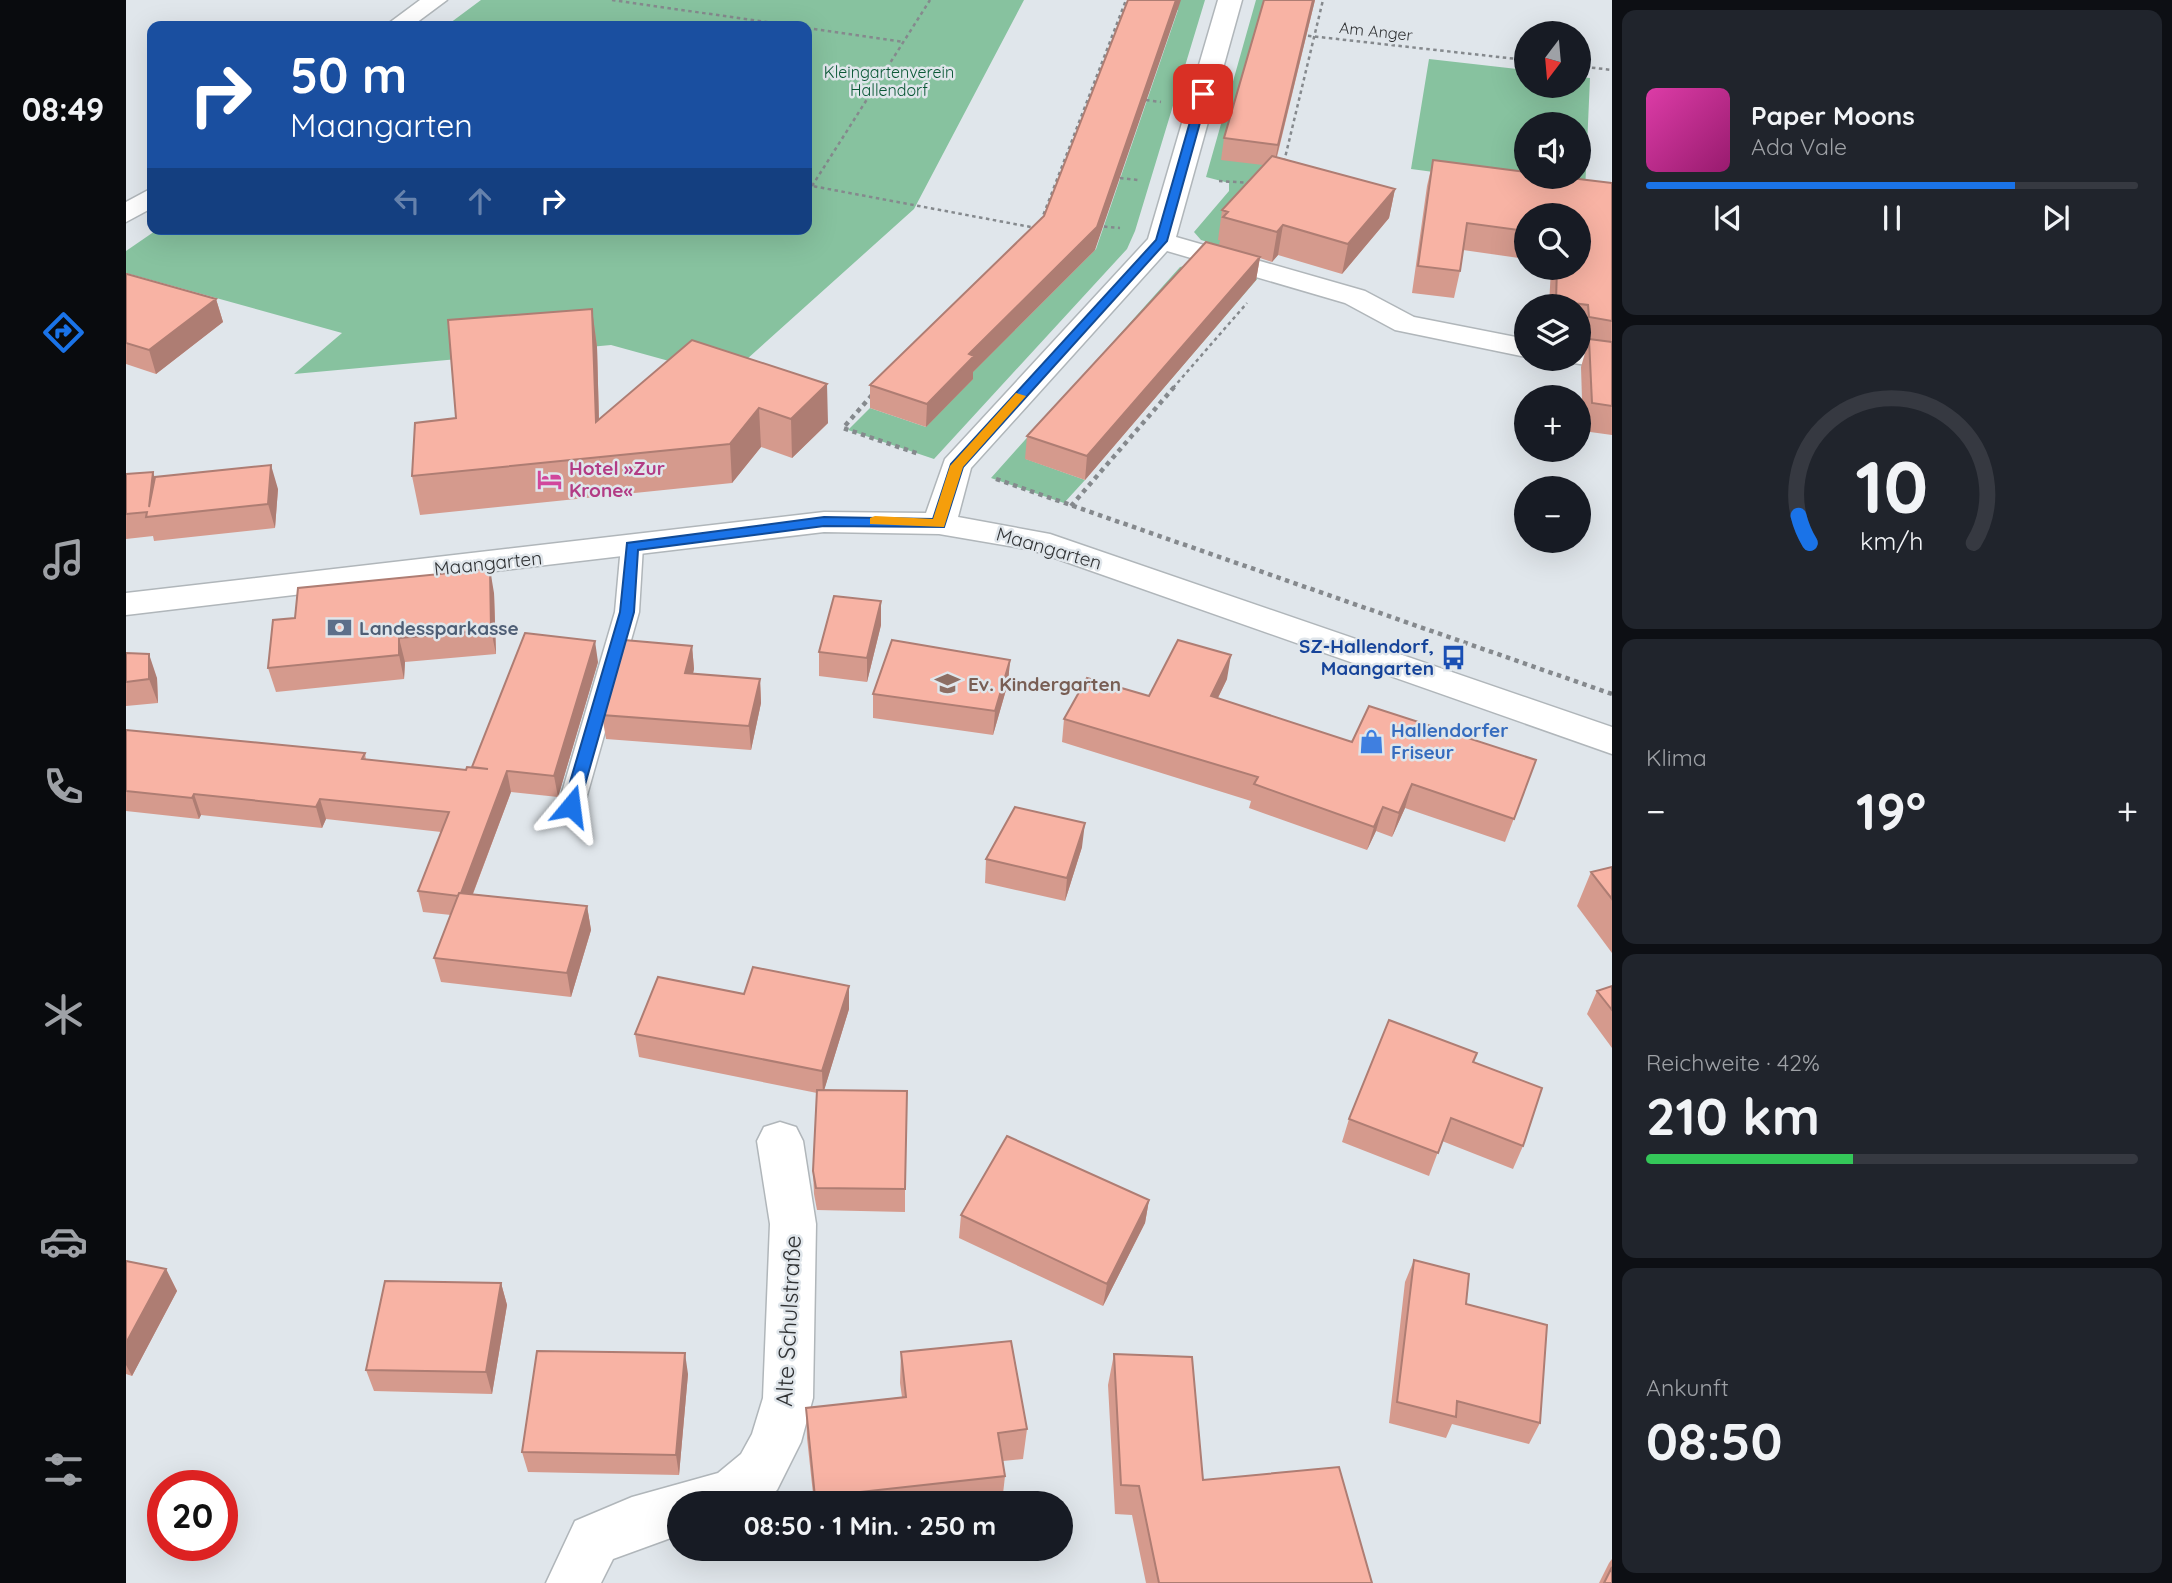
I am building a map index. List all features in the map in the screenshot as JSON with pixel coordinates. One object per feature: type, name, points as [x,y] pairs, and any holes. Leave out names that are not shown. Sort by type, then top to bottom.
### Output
[{"type":"street","points":[[404,21],[435,0]]},
{"type":"street","points":[[939,524],[955,470],[1161,241],[1226,13]]},
{"type":"street","points":[[126,214],[147,199]]},
{"type":"street","points":[[1161,241],[1355,297],[1405,324],[1514,346]]},
{"type":"street","points":[[1591,358],[1612,360]]},
{"type":"street","name":"Maangarten","points":[[126,604],[632,547],[824,522],[939,524],[1038,541],[1612,741]]},
{"type":"street","name":"Alte Schulstraße","points":[[735,1491],[759,1472],[775,1442],[788,1398],[793,1224],[780,1141]]},
{"type":"street","points":[[573,1583],[594,1540],[632,1523],[667,1513]]},
{"type":"lane","points":[[571,806],[627,612],[632,547]]},
{"type":"path","points":[[612,0],[758,21]]},
{"type":"path","points":[[930,0],[812,186],[1038,230],[1126,0]]},
{"type":"path","points":[[1282,170],[1323,0]]},
{"type":"path","name":"Am Anger","points":[[1226,13],[1314,36],[1514,59]]},
{"type":"path","points":[[812,29],[904,42]]},
{"type":"path","points":[[1591,68],[1612,70]]},
{"type":"path","points":[[1181,173],[1229,183],[1254,183]]},
{"type":"path","points":[[1089,226],[1135,231],[1161,241]]},
{"type":"path","points":[[1071,506],[1270,272]]},
{"type":"path","points":[[880,387],[843,428],[955,470],[991,478],[1612,694]]},
{"type":"green space","name":"Kleingartenverein Hallendorf","points":[[481,0],[1024,0],[914,209],[727,377],[611,345],[294,374],[342,333],[126,273],[126,251],[149,235],[812,235],[812,21],[453,21]]},
{"type":"green space","points":[[1133,0],[1205,0],[1135,231],[1127,249],[934,459],[848,430],[870,408],[926,427],[964,314],[1015,330],[1096,249],[1178,10]]},
{"type":"green space","points":[[1256,0],[1267,0],[1274,167],[1273,255],[1269,260],[1201,240],[1194,232],[1229,191],[1229,183],[1206,177]]},
{"type":"green space","points":[[1429,59],[1514,69],[1514,98],[1589,98],[1589,112],[1514,112],[1514,183],[1411,169]]},
{"type":"green space","points":[[1562,189],[1585,189],[1585,192]]},
{"type":"green space","points":[[1201,262],[1258,278],[1130,427],[1071,408],[1026,459],[1085,480],[1064,503],[991,478],[1180,267]]},
{"type":"building","points":[[1128,0],[1176,0],[1097,227],[969,354],[974,356],[927,404],[870,385],[1044,216]]},
{"type":"building","points":[[1264,0],[1313,0],[1278,145],[1224,138]]},
{"type":"building","points":[[1272,156],[1395,189],[1348,244],[1283,225],[1277,232],[1223,217],[1228,212],[1222,210]]},
{"type":"building","points":[[1433,160],[1514,170],[1514,189],[1591,189],[1591,180],[1612,183],[1612,321],[1591,317],[1591,294],[1556,294],[1557,280],[1591,280],[1591,203],[1514,203],[1514,229],[1467,223],[1460,271],[1418,266]]},
{"type":"building","points":[[1206,242],[1260,257],[1087,456],[1027,436]]},
{"type":"building","points":[[126,274],[216,299],[149,350],[126,343]]},
{"type":"building","points":[[592,309],[596,422],[692,340],[827,384],[791,419],[759,408],[730,444],[412,476],[415,423],[456,418],[448,320]]},
{"type":"building","points":[[1591,339],[1612,342],[1612,406],[1592,403]]},
{"type":"building","points":[[271,465],[268,504],[146,517],[147,512],[126,514],[126,474],[153,472],[149,507],[155,477]]},
{"type":"building","points":[[490,569],[491,630],[399,638],[399,655],[268,668],[273,620],[295,618],[298,588]]},
{"type":"building","points":[[834,596],[881,601],[867,658],[819,652]]},
{"type":"building","points":[[525,633],[595,641],[554,776],[507,771],[458,896],[418,891],[449,812],[320,799],[316,807],[194,794],[192,798],[126,791],[126,730],[365,753],[362,759],[466,770],[467,767],[488,769],[472,767]]},
{"type":"building","points":[[624,640],[692,646],[685,673],[760,679],[749,726],[602,715]]},
{"type":"building","points":[[892,640],[1010,660],[995,711],[873,694]]},
{"type":"building","points":[[1178,640],[1231,655],[1211,696],[1352,742],[1369,706],[1536,760],[1514,819],[1412,784],[1399,813],[1383,807],[1374,827],[1254,784],[1258,777],[1064,719],[1087,678],[1149,696]]},
{"type":"building","points":[[126,653],[149,654],[149,679],[126,682]]},
{"type":"building","points":[[1015,807],[1085,823],[1067,878],[986,859]]},
{"type":"building","points":[[1612,867],[1612,899],[1591,872]]},
{"type":"building","points":[[459,893],[587,906],[567,973],[434,958]]},
{"type":"building","points":[[753,967],[849,986],[822,1071],[635,1034],[658,977],[744,994]]},
{"type":"building","points":[[1612,986],[1612,1010],[1597,991]]},
{"type":"building","points":[[1389,1020],[1477,1053],[1473,1062],[1542,1088],[1523,1146],[1451,1118],[1438,1153],[1349,1119]]},
{"type":"building","points":[[817,1090],[907,1091],[905,1189],[816,1188],[813,1171]]},
{"type":"building","points":[[1007,1136],[1149,1200],[1107,1284],[961,1215]]},
{"type":"building","points":[[1414,1260],[1469,1274],[1466,1304],[1547,1325],[1540,1423],[1457,1401],[1456,1417],[1397,1402]]},
{"type":"building","points":[[126,1261],[166,1269],[126,1343]]},
{"type":"building","points":[[385,1281],[501,1283],[486,1372],[366,1370]]},
{"type":"building","points":[[1011,1341],[1027,1429],[998,1433],[1005,1476],[869,1491],[814,1491],[806,1408],[906,1397],[901,1352]]},
{"type":"building","points":[[537,1351],[685,1353],[676,1455],[522,1452]]},
{"type":"building","points":[[1114,1354],[1192,1357],[1203,1480],[1339,1467],[1372,1583],[1159,1583],[1139,1486],[1121,1485]]},
{"type":"building","points":[[1612,1567],[1612,1583],[1604,1583]]},
{"type":"slow traffic","points":[[875,521],[939,524],[956,466],[1020,396]]},
{"type":"place","name":"Hotel »Zur Krone«","points":[[549,479]]},
{"type":"place","name":"Landessparkasse","points":[[339,628]]},
{"type":"place","name":"SZ-Hallendorf, Maangarten","points":[[1454,657]]},
{"type":"place","name":"Ev. Kindergarten","points":[[948,684]]},
{"type":"place","name":"Hallendorfer Friseur","points":[[1371,741]]},
{"type":"route","points":[[571,806],[627,612],[632,547],[824,522],[884,520],[939,524],[956,466],[1161,241],[1203,94]]}]
